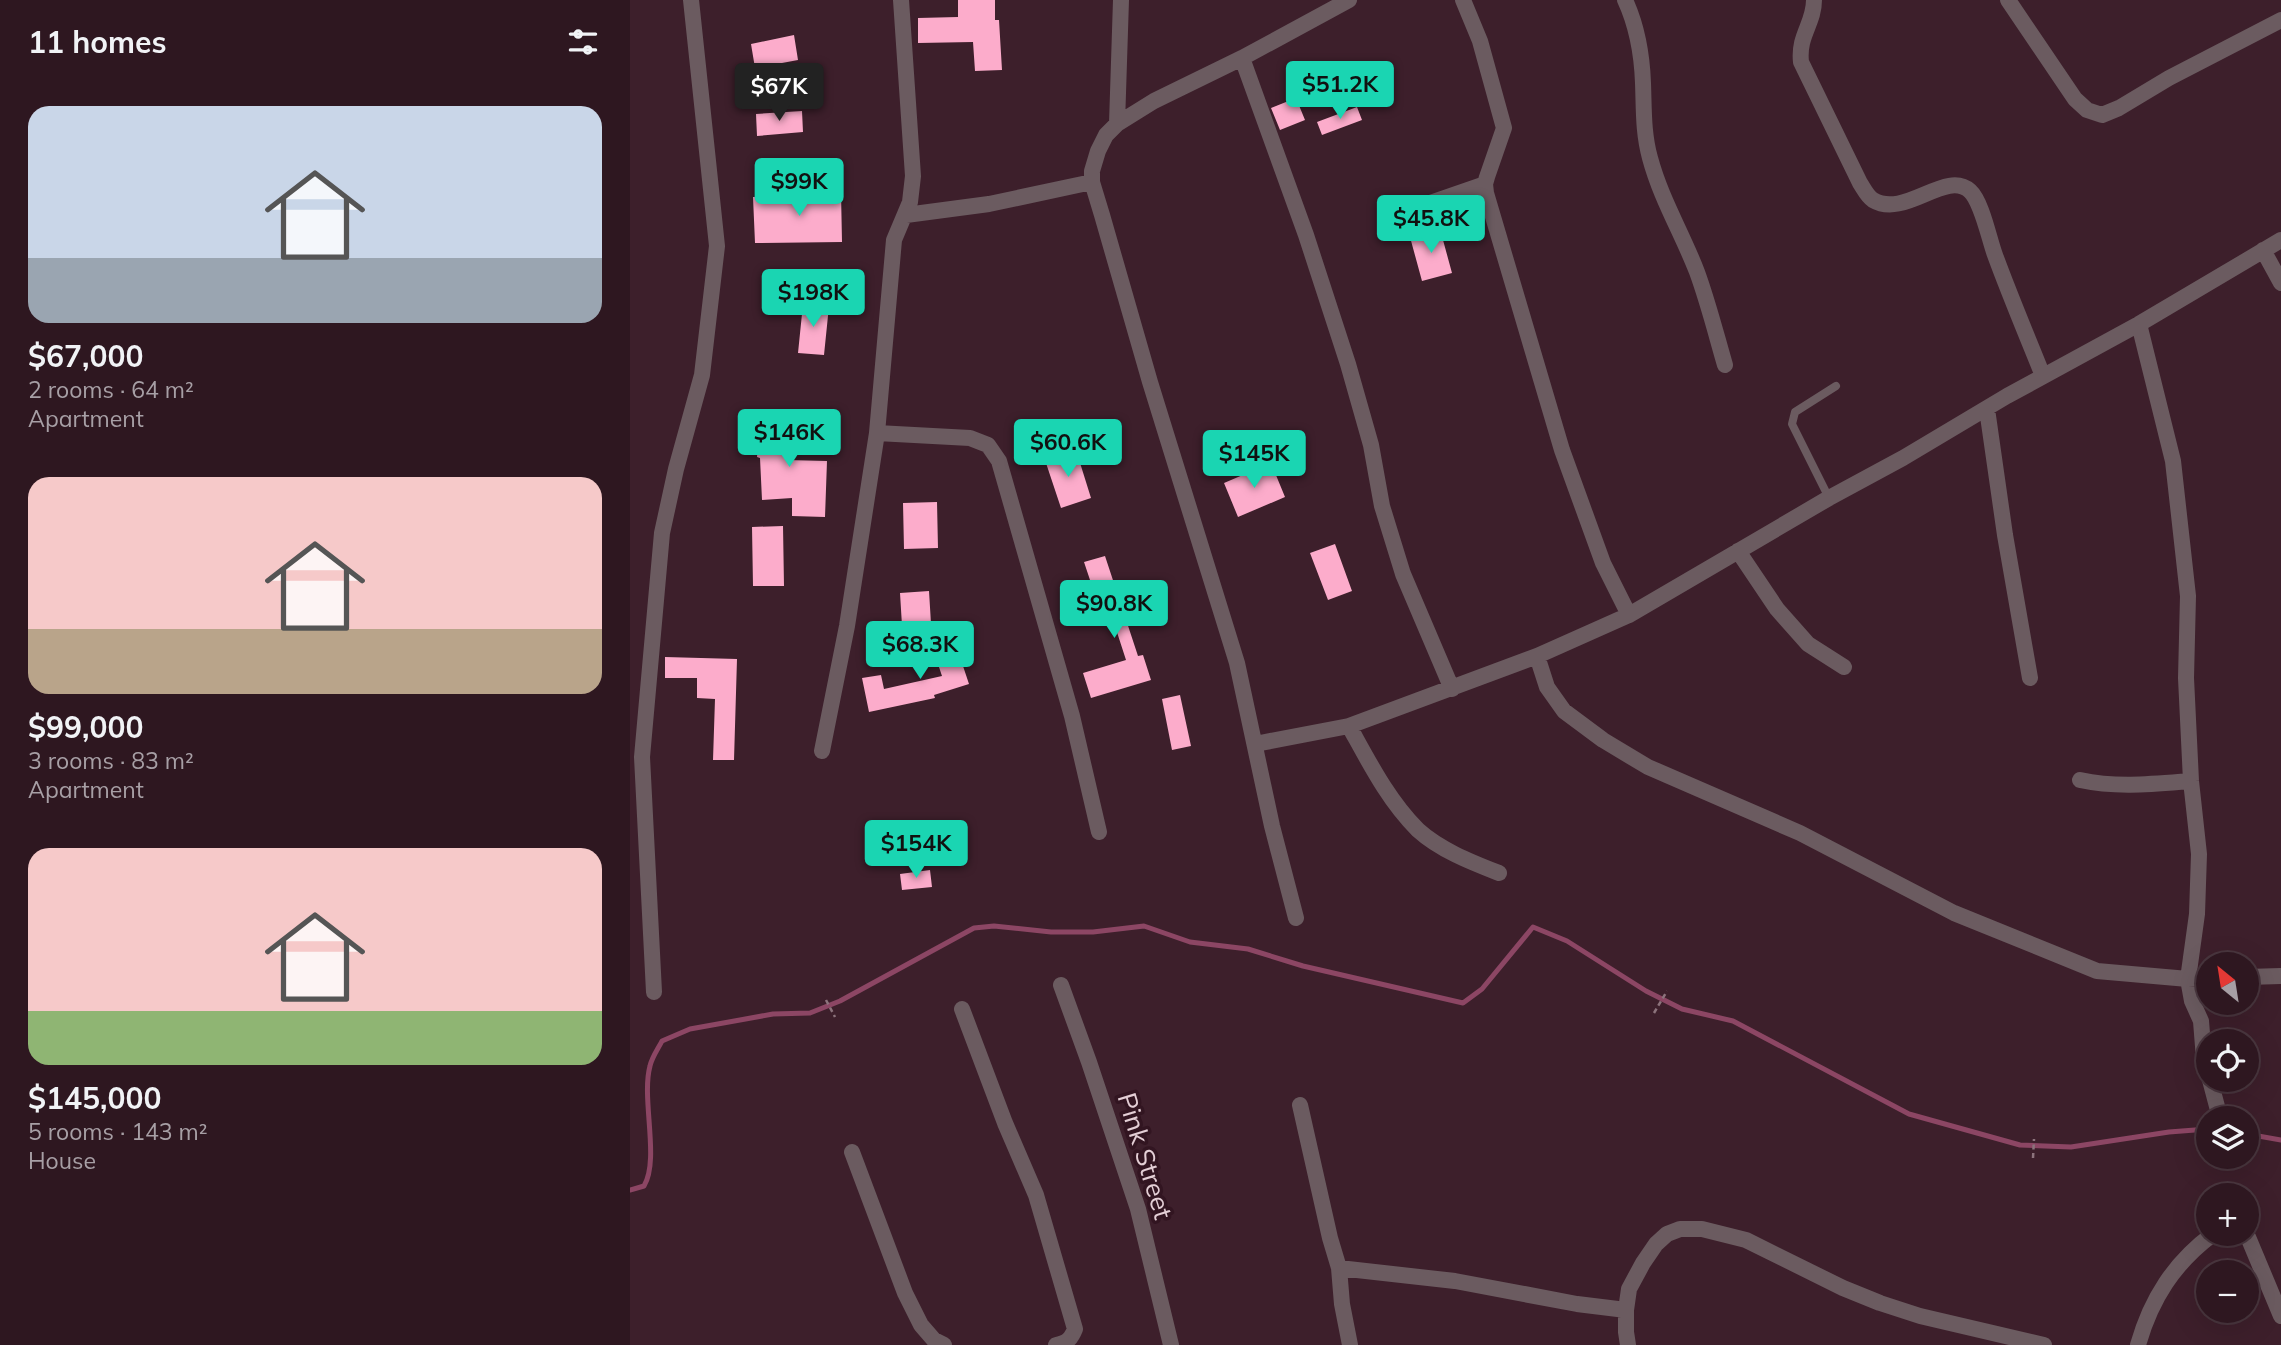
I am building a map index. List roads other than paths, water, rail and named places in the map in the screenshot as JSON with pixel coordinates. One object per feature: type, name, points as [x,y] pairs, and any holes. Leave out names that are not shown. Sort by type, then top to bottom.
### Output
[{"type":"street","points":[[654,992],[642,757],[662,533],[702,375],[717,246],[691,0]]},
{"type":"street","points":[[822,751],[847,626],[877,433],[891,256],[898,227],[910,202],[913,176],[901,0]]},
{"type":"street","points":[[1117,124],[1121,0]]},
{"type":"street","points":[[1296,918],[1272,826],[1237,663],[1154,394],[1092,182],[1092,171],[1106,135],[1117,124],[1349,0]]},
{"type":"street","points":[[1463,0],[1480,41],[1504,128],[1485,184],[1566,462],[1602,563],[1629,615]]},
{"type":"street","points":[[1625,0],[1639,43],[1643,122],[1650,158],[1668,213],[1696,272],[1725,365]]},
{"type":"street","points":[[1814,0],[1814,11],[1802,39],[1801,62],[1860,183],[1871,199],[1884,205],[1905,203],[1946,186],[1960,185],[1971,191],[2043,376]]},
{"type":"street","points":[[2008,0],[2075,99],[2087,110],[2102,115],[2281,20]]},
{"type":"street","points":[[1242,58],[1306,235],[1348,364],[1371,444],[1382,506],[1403,574],[1452,688]]},
{"type":"street","points":[[906,215],[989,204],[1092,182]]},
{"type":"street","points":[[1404,212],[1485,184]]},
{"type":"street","points":[[1255,744],[1349,726],[1537,656],[1629,615],[2281,240]]},
{"type":"street","points":[[2263,250],[2281,283]]},
{"type":"street","points":[[2139,324],[2173,461],[2188,596],[2186,678],[2190,781],[2199,854],[2197,914],[2188,979],[2202,1029]]},
{"type":"street","points":[[1987,409],[2005,535],[2030,678]]},
{"type":"street","points":[[877,433],[970,438],[988,445],[999,461],[1072,716],[1099,832]]},
{"type":"street","points":[[1738,551],[1777,608],[1808,644],[1844,667]]},
{"type":"street","points":[[1537,656],[1547,687],[1564,711],[1603,740],[1647,767],[1800,833],[1954,913],[2097,971],[2196,979]]},
{"type":"street","points":[[1349,726],[1392,801],[1419,831],[1462,859],[1499,873]]},
{"type":"street","points":[[2081,780],[2105,785],[2190,781]]},
{"type":"street","points":[[2259,977],[2281,976]]},
{"type":"street","name":"Pink Street","points":[[1061,985],[1090,1062],[1138,1209],[1171,1345]]},
{"type":"street","points":[[962,1009],[1005,1123],[1036,1195],[1075,1329],[1071,1338],[1056,1345]]},
{"type":"street","points":[[1300,1105],[1339,1268],[1342,1304],[1350,1345]]},
{"type":"street","points":[[852,1152],[905,1293],[921,1325],[934,1340],[944,1345]]},
{"type":"street","points":[[1628,1345],[1626,1310],[1629,1289],[1656,1244],[1667,1234],[1680,1228],[1746,1240],[1843,1288],[1920,1316],[2044,1345]]},
{"type":"street","points":[[2138,1345],[2151,1306],[2169,1277],[2201,1246]]},
{"type":"street","points":[[2252,1246],[2281,1315]]},
{"type":"street","points":[[1339,1268],[1455,1281],[1577,1304],[1626,1310]]},
{"type":"lane","points":[[1829,498],[1792,424],[1792,418],[1795,412],[1836,386]]},
{"type":"waterway","points":[[630,1190],[644,1186],[648,1174],[651,1145],[648,1080],[651,1063],[662,1041],[690,1029],[773,1014],[810,1013],[840,1001],[974,928],[994,926],[1051,932],[1093,932],[1144,926],[1190,942],[1248,949],[1303,966],[1463,1003],[1482,989],[1533,927],[1567,941],[1646,991],[1682,1009],[1733,1021],[1909,1114],[2020,1145],[2071,1147],[2196,1130]]},
{"type":"waterway","points":[[2259,1136],[2281,1140]]}]
